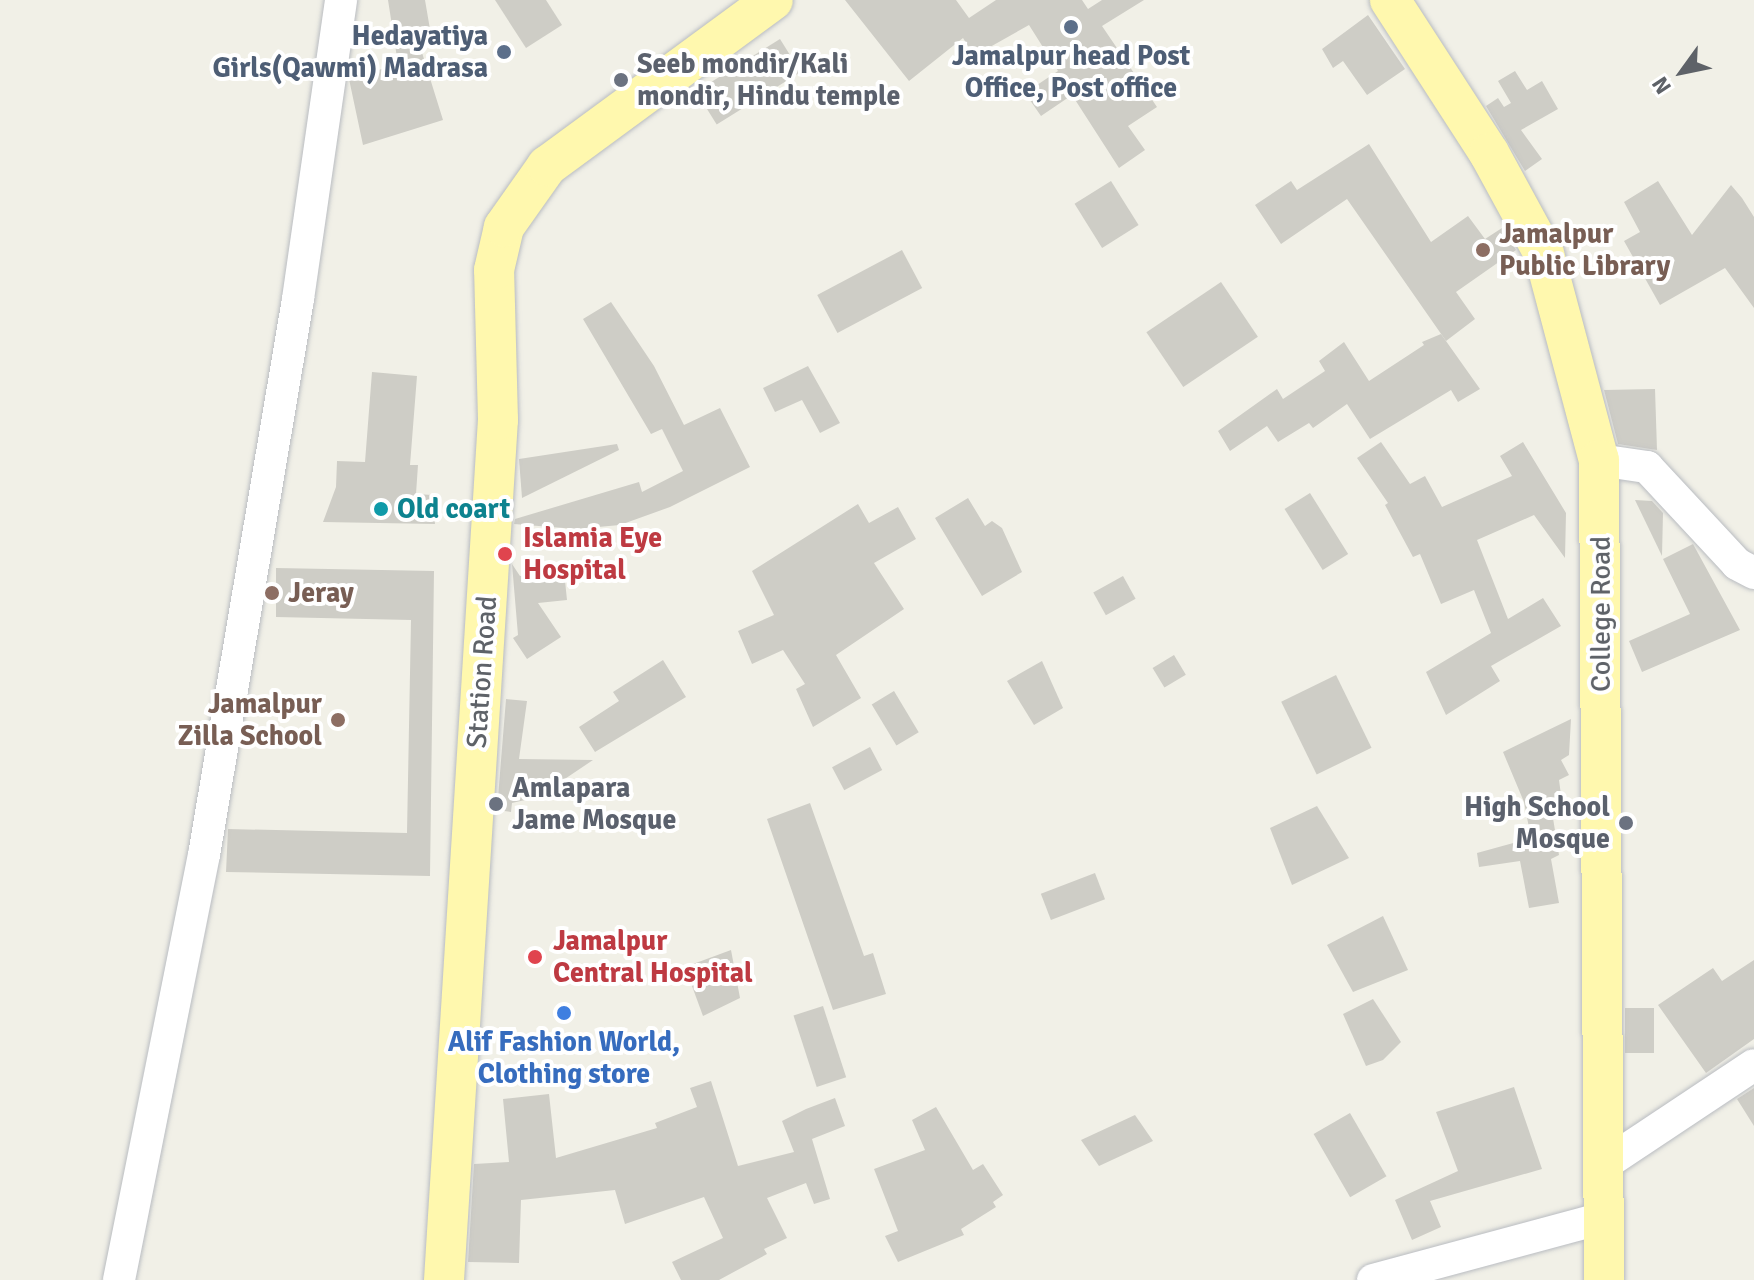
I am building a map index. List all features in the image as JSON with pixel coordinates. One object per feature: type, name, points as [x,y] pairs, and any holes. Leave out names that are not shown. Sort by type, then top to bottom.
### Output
[{"type":"main road","name":"Station Road","points":[[444,1280],[498,420],[494,270],[504,227],[547,166],[773,0]]},
{"type":"main road","name":"College Road","points":[[1390,0],[1489,153],[1544,254],[1599,460],[1604,1280]]},
{"type":"street","points":[[119,1280],[204,855],[298,299],[341,0]]},
{"type":"street","points":[[1599,460],[1631,463],[1655,473],[1737,564],[1754,573]]},
{"type":"street","points":[[1602,1166],[1754,1065]]},
{"type":"street","points":[[1373,1280],[1603,1218]]},
{"type":"building","points":[[388,0],[425,0],[432,41],[419,43],[443,120],[363,145],[349,79],[398,64]]},
{"type":"building","points":[[495,0],[546,0],[562,25],[526,48]]},
{"type":"building","points":[[845,0],[956,0],[969,18],[996,0],[1082,0],[1088,9],[1102,0],[1144,0],[1102,26],[1157,107],[1128,126],[1145,150],[1119,168],[1072,95],[1041,116],[1025,93],[1058,71],[1029,25],[974,56],[963,38],[909,81]]},
{"type":"building","points":[[1368,15],[1405,69],[1367,95],[1343,61],[1333,68],[1322,49]]},
{"type":"building","points":[[780,39],[801,72],[717,125],[696,91]]},
{"type":"building","points":[[1515,71],[1527,90],[1542,81],[1558,109],[1521,130],[1542,159],[1525,171],[1486,106],[1498,98],[1504,107],[1511,103],[1498,81]]},
{"type":"building","points":[[1369,144],[1431,242],[1468,216],[1485,239],[1502,228],[1516,250],[1456,292],[1475,319],[1446,341],[1347,199],[1281,244],[1255,205],[1291,181],[1297,190]]},
{"type":"building","points":[[1111,181],[1139,225],[1102,248],[1075,204]]},
{"type":"building","points":[[1658,181],[1692,235],[1731,185],[1742,198],[1754,217],[1754,308],[1725,268],[1660,305],[1624,241],[1640,232],[1624,202]]},
{"type":"building","points":[[902,250],[922,288],[837,333],[817,295]]},
{"type":"building","points":[[1221,282],[1258,337],[1183,387],[1146,332]]},
{"type":"building","points":[[611,302],[654,366],[684,425],[720,408],[750,467],[670,507],[620,525],[576,529],[514,524],[515,519],[639,482],[642,492],[683,471],[662,429],[651,434],[583,319]]},
{"type":"building","points":[[1441,334],[1480,389],[1458,402],[1451,390],[1370,439],[1347,404],[1313,428],[1309,423],[1278,442],[1267,426],[1230,451],[1218,431],[1277,389],[1283,399],[1325,371],[1319,361],[1344,342],[1369,381],[1424,345],[1422,342]]},
{"type":"building","points":[[808,366],[840,423],[820,433],[802,400],[775,412],[763,388]]},
{"type":"building","points":[[372,372],[417,376],[410,465],[418,465],[416,494],[432,495],[435,524],[323,522],[336,487],[337,461],[365,462]]},
{"type":"building","points":[[1655,389],[1657,450],[1618,444],[1604,390]]},
{"type":"building","points":[[1381,442],[1410,484],[1425,476],[1442,507],[1512,476],[1500,456],[1523,442],[1566,513],[1565,558],[1534,515],[1477,540],[1508,619],[1543,598],[1561,626],[1491,666],[1500,681],[1446,715],[1426,672],[1491,633],[1474,590],[1441,604],[1420,554],[1413,557],[1385,505],[1388,503],[1357,458]]},
{"type":"building","points":[[617,444],[619,450],[522,498],[519,459]]},
{"type":"building","points":[[1310,493],[1348,554],[1323,570],[1285,509]]},
{"type":"building","points":[[968,498],[985,526],[992,521],[1002,528],[1022,572],[982,596],[935,518]]},
{"type":"building","points":[[1635,500],[1652,501],[1663,513],[1662,556]]},
{"type":"building","points":[[858,504],[869,523],[898,507],[916,539],[874,563],[904,609],[836,655],[861,698],[813,727],[796,689],[805,684],[783,650],[752,664],[738,631],[774,615],[752,571]]},
{"type":"building","points":[[1693,544],[1740,630],[1642,672],[1629,641],[1690,614],[1663,559]]},
{"type":"building","points":[[512,564],[520,576],[564,571],[567,600],[538,603],[561,637],[527,659],[513,638],[518,635]]},
{"type":"building","points":[[276,568],[434,571],[430,876],[226,872],[228,829],[407,833],[411,620],[276,617]]},
{"type":"building","points":[[1123,576],[1136,599],[1106,615],[1093,592]]},
{"type":"building","points":[[1174,655],[1186,675],[1164,688],[1153,668]]},
{"type":"building","points":[[663,660],[686,697],[595,752],[579,727],[619,701],[613,692]]},
{"type":"building","points":[[1042,661],[1063,708],[1034,725],[1007,681]]},
{"type":"building","points":[[1336,675],[1372,748],[1317,775],[1281,702]]},
{"type":"building","points":[[894,691],[919,732],[896,746],[872,704]]},
{"type":"building","points":[[506,699],[527,701],[519,759],[593,760],[538,797],[512,803],[511,812],[497,810]]},
{"type":"building","points":[[1571,719],[1569,755],[1561,760],[1569,775],[1559,780],[1563,810],[1552,812],[1559,855],[1551,859],[1559,903],[1529,908],[1520,861],[1479,867],[1477,853],[1531,838],[1524,802],[1503,752]]},
{"type":"building","points":[[870,747],[882,770],[844,790],[832,767]]},
{"type":"building","points":[[810,803],[864,956],[873,953],[886,994],[833,1010],[767,819]]},
{"type":"building","points":[[1317,806],[1349,858],[1292,885],[1270,828]]},
{"type":"building","points":[[1095,873],[1105,899],[1051,920],[1041,894]]},
{"type":"building","points":[[1383,916],[1408,970],[1353,992],[1327,945]]},
{"type":"building","points":[[731,950],[740,998],[703,1016],[685,967]]},
{"type":"building","points":[[1754,960],[1754,1039],[1706,1073],[1658,1005],[1713,968],[1722,981]]},
{"type":"building","points":[[1373,999],[1401,1042],[1383,1060],[1366,1066],[1343,1014]]},
{"type":"building","points":[[823,1006],[846,1077],[817,1087],[794,1016]]},
{"type":"building","points":[[1625,1008],[1654,1008],[1654,1053],[1625,1053]]},
{"type":"building","points":[[711,1081],[738,1166],[794,1152],[782,1121],[835,1098],[845,1126],[812,1139],[830,1199],[814,1204],[806,1183],[767,1198],[787,1238],[764,1249],[767,1254],[719,1280],[681,1280],[672,1262],[723,1238],[704,1197],[625,1224],[615,1190],[521,1200],[519,1263],[468,1262],[474,1164],[509,1162],[503,1099],[549,1094],[556,1158],[657,1128],[655,1123],[697,1107],[690,1088]]},
{"type":"building","points":[[1514,1087],[1542,1169],[1430,1201],[1441,1227],[1412,1240],[1395,1200],[1458,1171],[1436,1112]]},
{"type":"building","points":[[1754,1088],[1754,1126],[1737,1099]]},
{"type":"building","points":[[936,1107],[973,1170],[983,1164],[1003,1195],[993,1202],[996,1207],[961,1229],[964,1235],[898,1262],[885,1236],[898,1231],[874,1169],[925,1150],[912,1120]]},
{"type":"building","points":[[1350,1113],[1386,1176],[1350,1197],[1314,1134]]},
{"type":"building","points":[[1135,1115],[1153,1141],[1099,1166],[1081,1140]]},
{"type":"place","name":"Jamalpur head Post Office, Post office","points":[[1071,27]]},
{"type":"place","name":"Hedayatiya Girls(Qawmi) Madrasa","points":[[504,52]]},
{"type":"place","name":"Seeb mondir/Kali mondir, Hindu temple","points":[[621,80]]},
{"type":"place","name":"Jamalpur Public Library","points":[[1483,250]]},
{"type":"place","name":"Old coart","points":[[381,509]]},
{"type":"place","name":"Islamia Eye Hospital","points":[[505,554]]},
{"type":"place","name":"Jeray","points":[[272,593]]},
{"type":"place","name":"Jamalpur Zilla School","points":[[338,720]]},
{"type":"place","name":"Amlapara Jame Mosque","points":[[496,804]]},
{"type":"place","name":"High School Mosque","points":[[1626,823]]},
{"type":"place","name":"Jamalpur Central Hospital","points":[[535,957]]},
{"type":"place","name":"Alif Fashion World, Clothing store","points":[[564,1013]]}]
